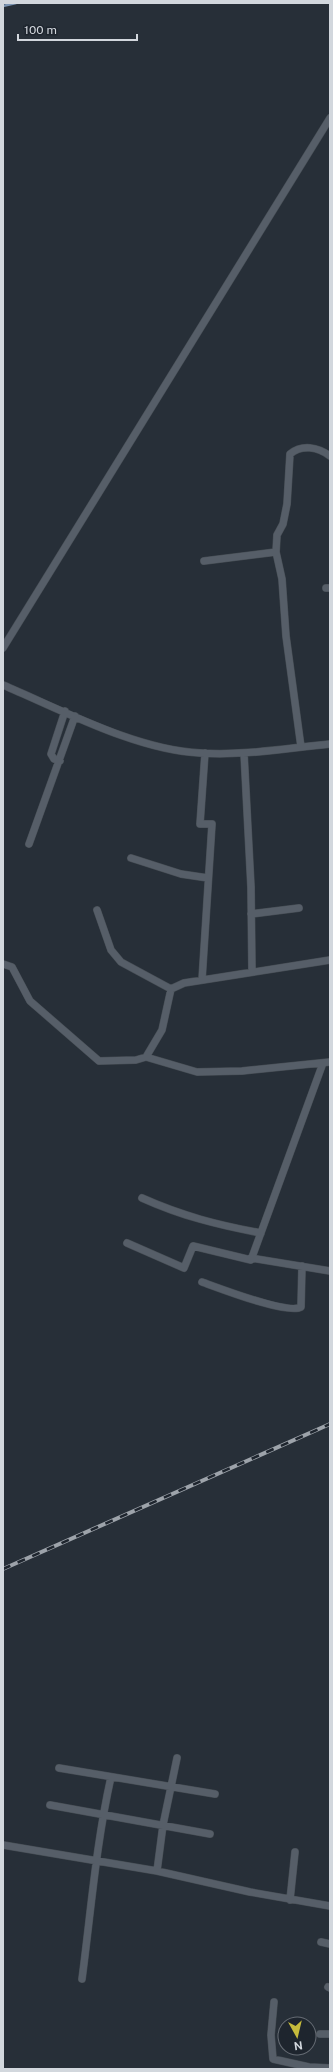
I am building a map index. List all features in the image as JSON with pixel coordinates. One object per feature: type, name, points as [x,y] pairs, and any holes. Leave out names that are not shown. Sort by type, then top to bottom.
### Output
[{"type":"street","points":[[3,648],[330,118]]},
{"type":"street","points":[[301,746],[286,636],[282,579],[276,552],[277,535],[283,524],[287,504],[290,454],[295,450],[312,448],[330,456]]},
{"type":"street","points":[[204,561],[276,552]]},
{"type":"street","points":[[3,685],[147,745],[205,753],[244,753],[330,744]]},
{"type":"street","points":[[60,761],[54,759],[51,754],[65,711]]},
{"type":"street","points":[[30,844],[75,716]]},
{"type":"street","points":[[202,980],[212,824],[200,824],[205,753]]},
{"type":"street","points":[[244,753],[252,972]]},
{"type":"street","points":[[131,858],[181,874],[208,878]]},
{"type":"street","points":[[251,914],[299,908]]},
{"type":"street","points":[[97,910],[111,950],[121,962],[171,989]]},
{"type":"street","points":[[171,989],[184,983],[330,960]]},
{"type":"street","points":[[3,964],[12,967],[30,1001],[99,1061],[136,1060],[146,1056],[162,1030],[171,989]]},
{"type":"street","points":[[146,1056],[197,1072],[242,1071],[327,1062],[251,1258]]},
{"type":"street","points":[[142,1198],[171,1211],[213,1224],[260,1233]]},
{"type":"street","points":[[127,1243],[184,1268],[194,1246],[251,1258],[330,1271]]},
{"type":"street","points":[[202,1282],[276,1306],[298,1309],[301,1307],[302,1266]]},
{"type":"street","points":[[157,1871],[163,1825],[177,1758]]},
{"type":"street","points":[[59,1768],[215,1794]]},
{"type":"street","points":[[82,1979],[94,1883],[95,1862],[102,1814],[111,1777]]},
{"type":"street","points":[[50,1805],[210,1834]]},
{"type":"street","points":[[3,1845],[95,1862],[157,1871],[290,1900],[330,1906]]},
{"type":"street","points":[[290,1900],[295,1852]]},
{"type":"street","points":[[321,1942],[330,1944]]},
{"type":"street","points":[[274,2002],[271,2035],[273,2059],[309,2067],[330,2068]]},
{"type":"street","points":[[320,2034],[330,2034]]},
{"type":"waterway","points":[[3,6],[16,3]]},
{"type":"railway","points":[[3,1569],[330,1424]]}]
